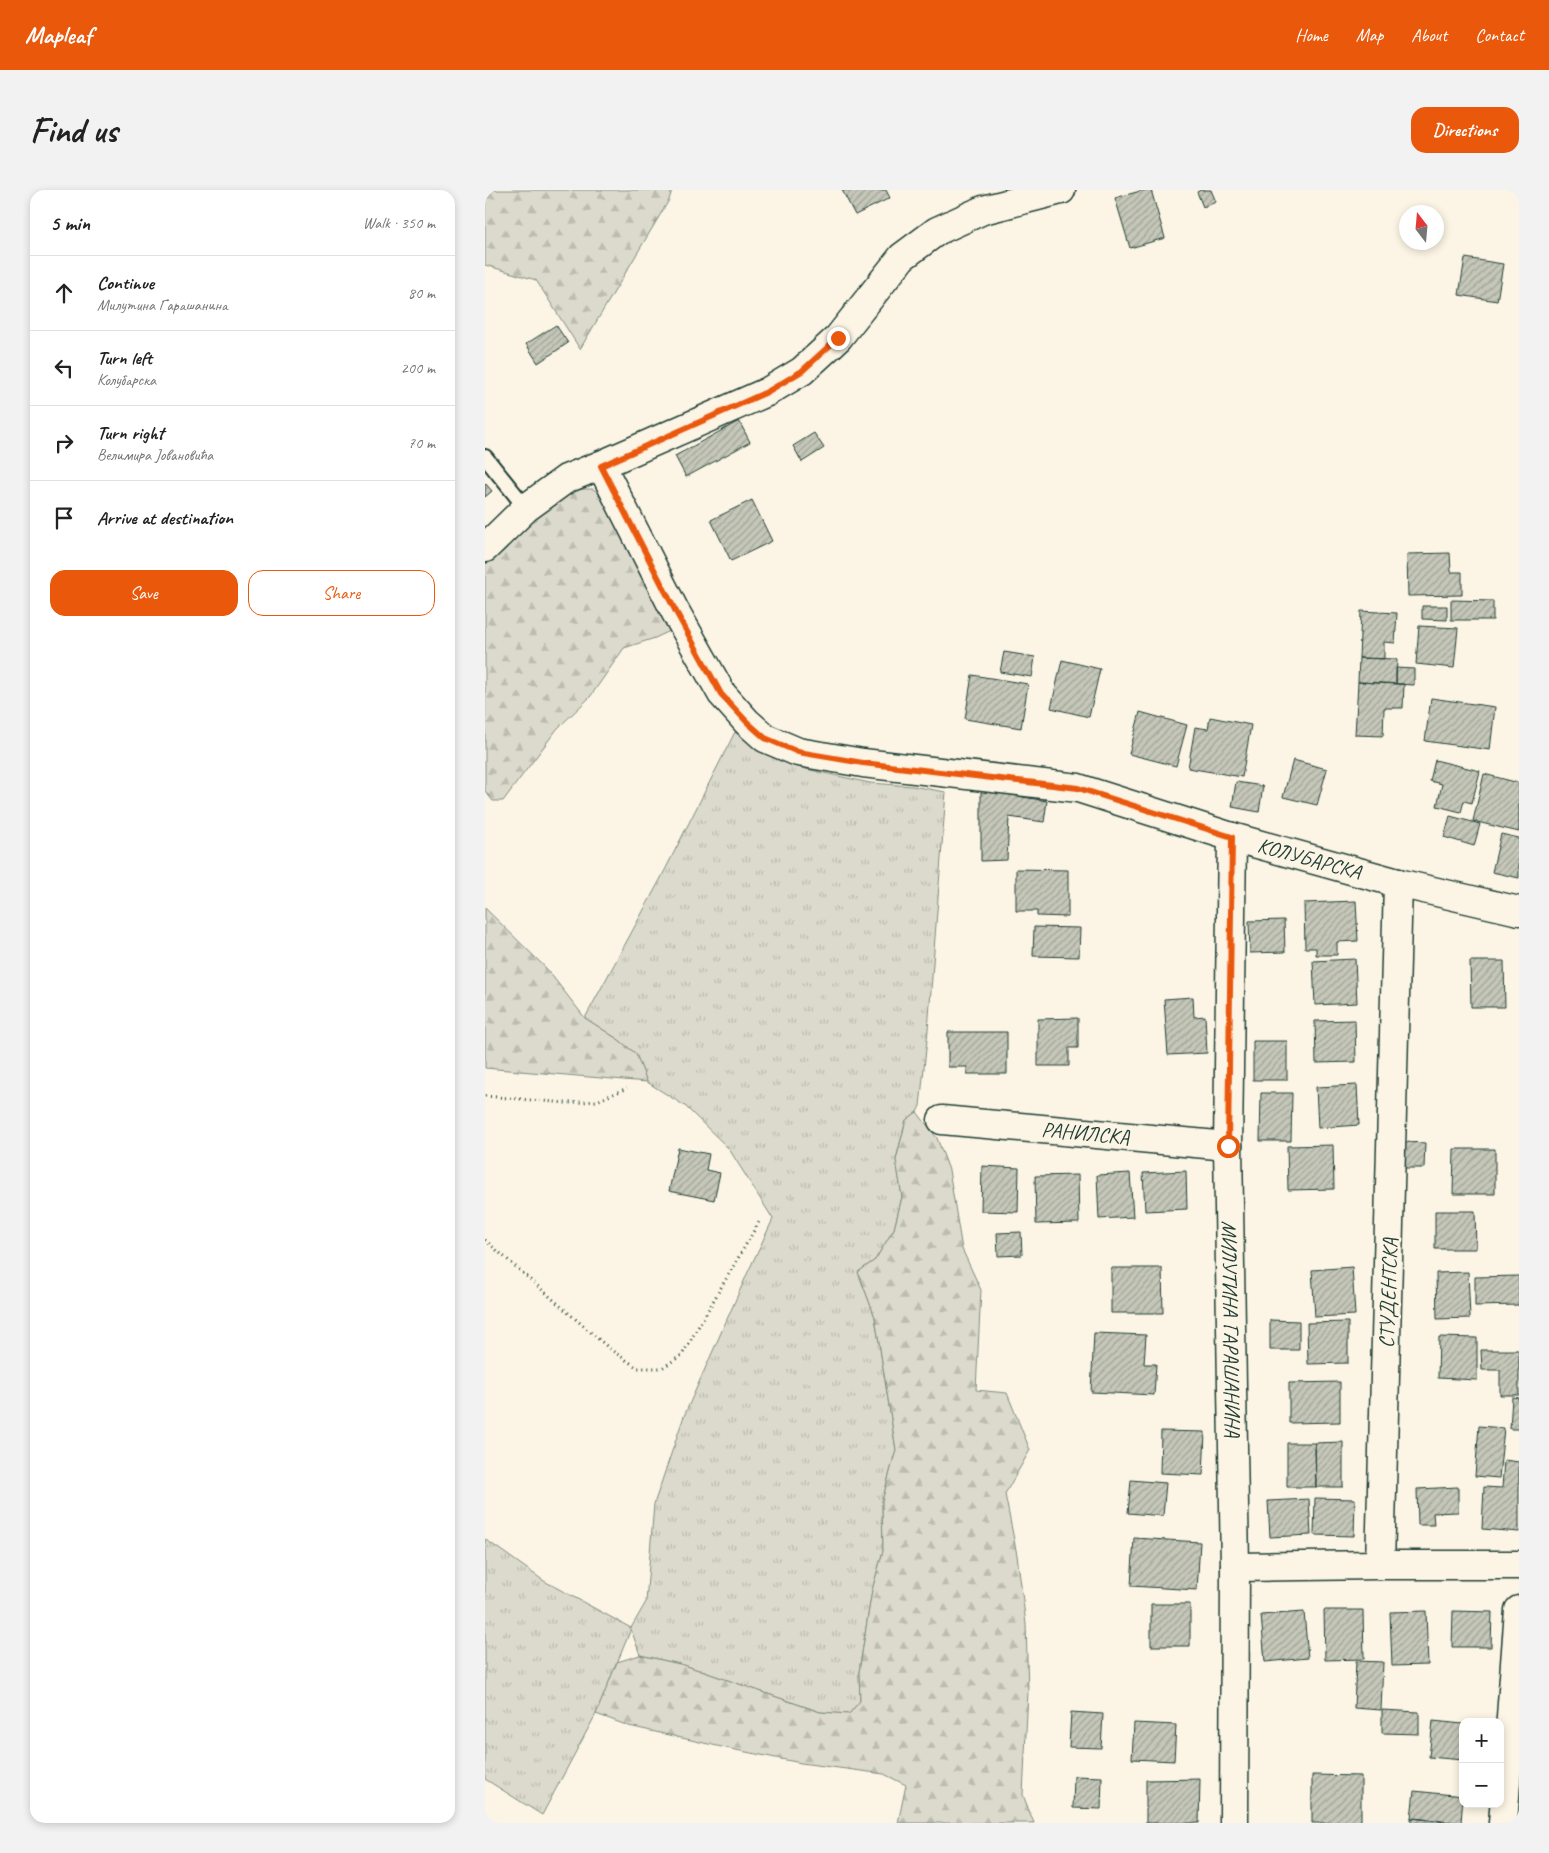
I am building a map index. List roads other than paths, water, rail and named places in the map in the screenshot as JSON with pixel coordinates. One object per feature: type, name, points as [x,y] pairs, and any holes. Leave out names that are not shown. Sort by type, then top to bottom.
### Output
[{"type":"street","points":[[485,548],[526,508],[566,479],[601,466],[767,392],[802,371],[838,338],[902,257],[937,231],[983,210],[1061,190]]},
{"type":"street","name":"КОЛУБАРСКА","points":[[601,466],[675,610],[721,694],[765,738],[798,752],[863,763],[1078,788],[1232,837],[1398,883],[1519,911]]},
{"type":"street","name":"МИЛУТИНА ГАРАШАНИНА","points":[[1232,837],[1228,1146],[1235,1567],[1234,1823]]},
{"type":"street","name":"СТУДЕНТСКА","points":[[1381,1565],[1398,883]]},
{"type":"street","name":"РАНИЛСКА","points":[[943,1120],[1228,1146]]},
{"type":"street","points":[[1235,1567],[1519,1566]]},
{"type":"street","points":[[1503,1823],[1519,1610]]},
{"type":"lane","points":[[485,457],[526,508]]}]
